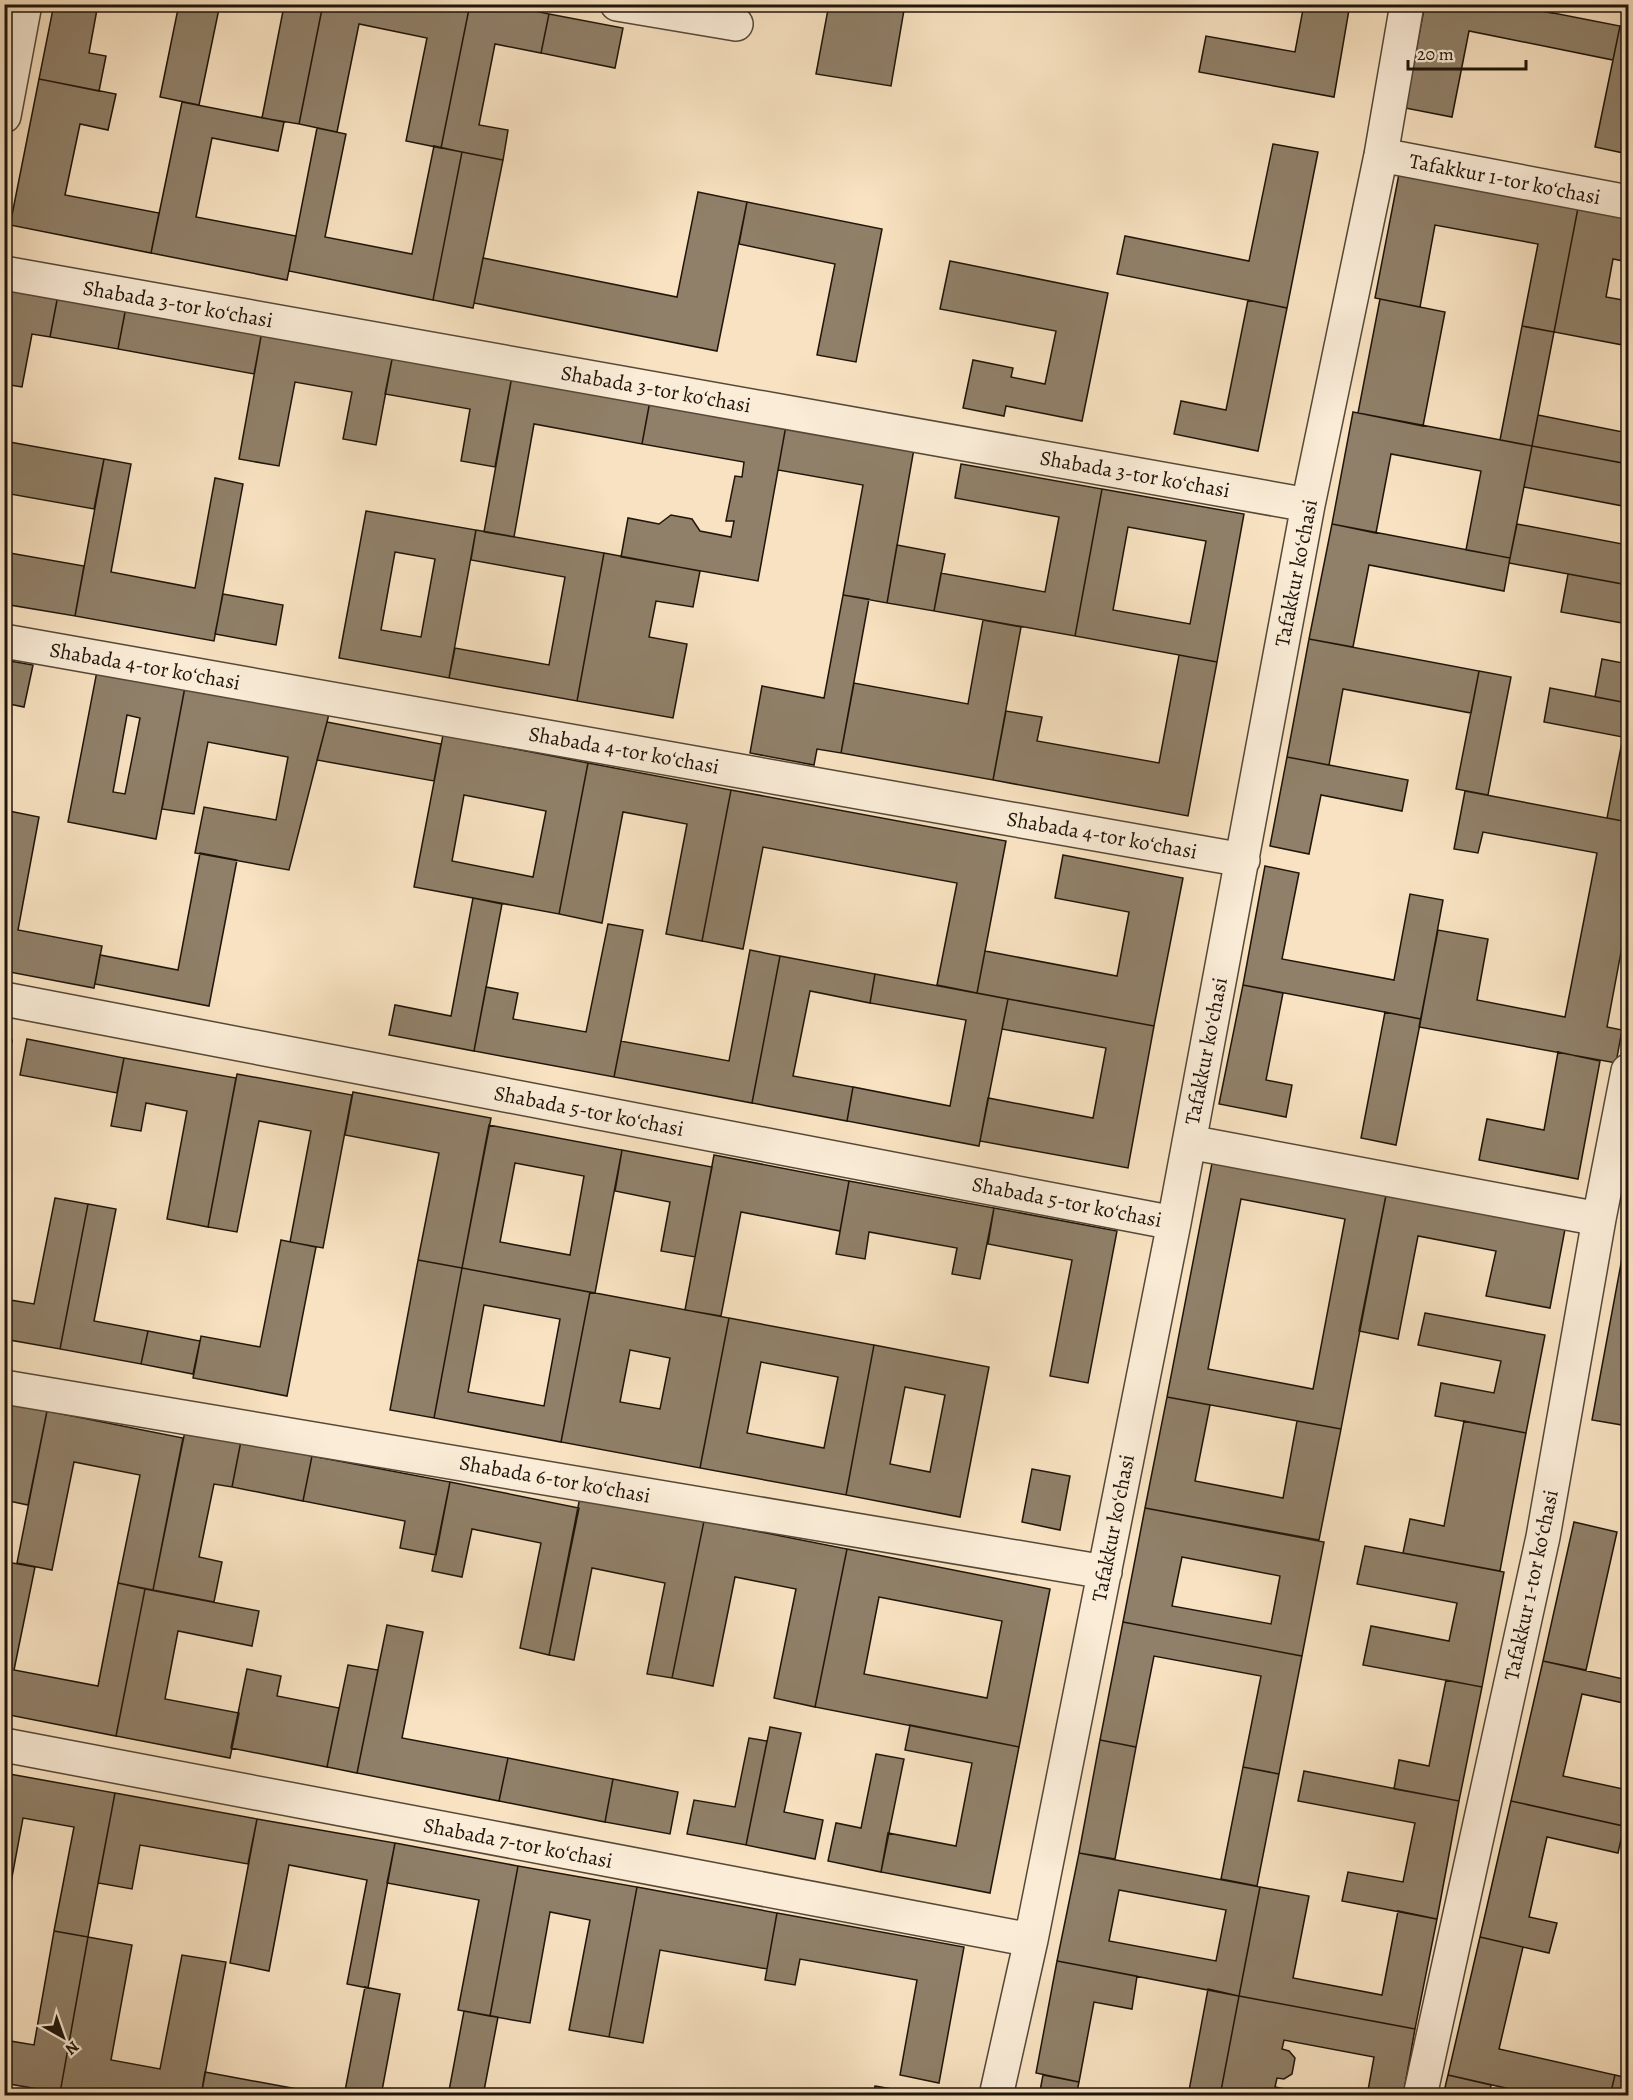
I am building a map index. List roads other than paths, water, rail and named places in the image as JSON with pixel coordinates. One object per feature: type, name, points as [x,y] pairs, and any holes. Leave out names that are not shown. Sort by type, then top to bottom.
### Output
[{"type":"street","points":[[4,116],[25,4]]},
{"type":"street","points":[[617,4],[736,24]]},
{"type":"street","name":"Tafakkur koʻchasi","points":[[996,2096],[1031,1940],[1174,1222],[1308,505],[1381,155],[1407,4]]},
{"type":"street","name":"Tafakkur 1-tor koʻchasi","points":[[1381,155],[1629,202]]},
{"type":"street","name":"Shabada 3-tor koʻchasi","points":[[4,273],[1308,505]]},
{"type":"street","name":"Shabada 4-tor koʻchasi","points":[[4,641],[1243,860]]},
{"type":"street","name":"Shabada 5-tor koʻchasi","points":[[4,999],[1174,1222]]},
{"type":"street","name":"Tafakkur 1-tor koʻchasi","points":[[1420,2096],[1543,1537],[1599,1219],[1629,1071]]},
{"type":"street","points":[[1189,1142],[1599,1219]]},
{"type":"street","name":"Shabada 6-tor koʻchasi","points":[[4,1387],[1105,1572]]},
{"type":"street","name":"Shabada 7-tor koʻchasi","points":[[4,1746],[1031,1940]]}]
